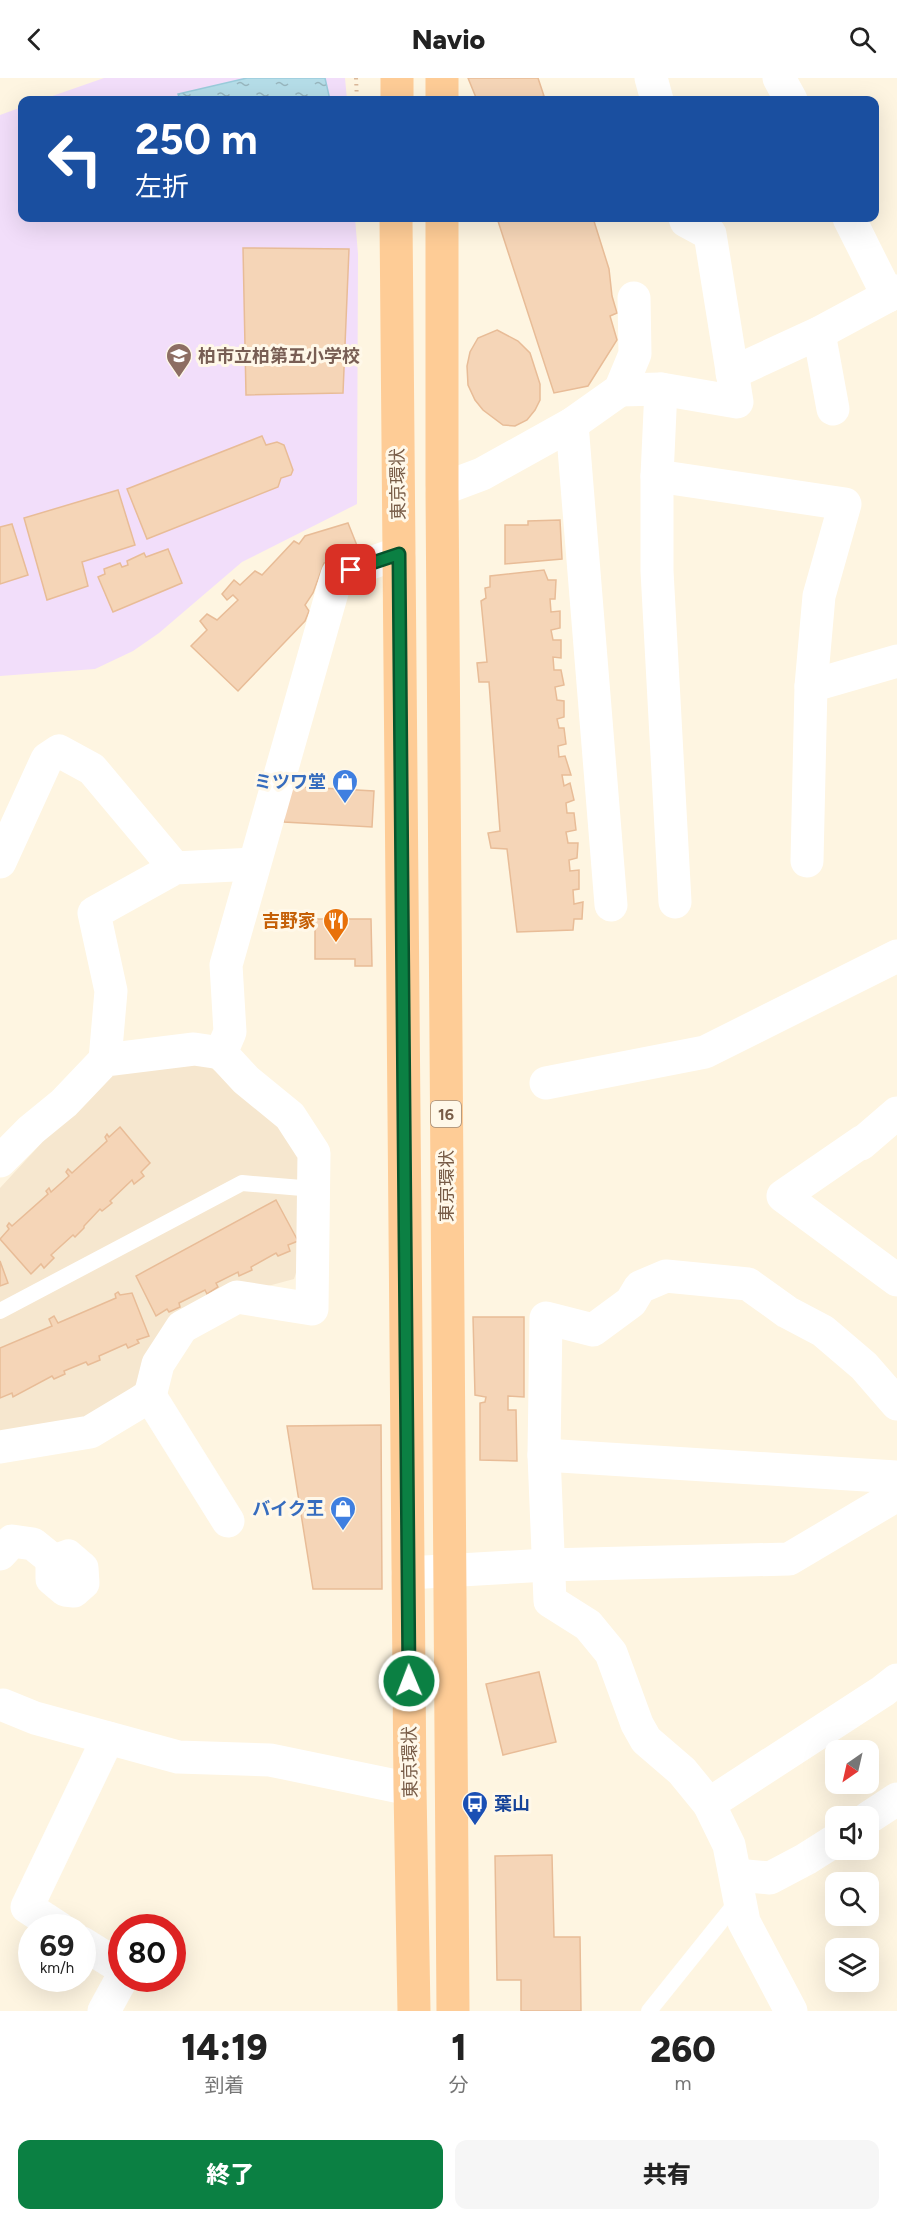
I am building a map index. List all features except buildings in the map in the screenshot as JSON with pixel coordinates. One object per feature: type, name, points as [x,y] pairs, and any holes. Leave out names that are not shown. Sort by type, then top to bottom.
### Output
[{"type":"highway","points":[[397,78],[397,96]]},
{"type":"highway","points":[[442,78],[442,96]]},
{"type":"highway","name":"東京環状","points":[[396,222],[414,2011]]},
{"type":"highway","name":"東京環状","points":[[442,222],[453,2011]]},
{"type":"street","points":[[651,78],[656,96]]},
{"type":"street","points":[[779,78],[789,96]]},
{"type":"street","points":[[620,390],[661,389],[736,402],[710,234],[688,222]]},
{"type":"street","points":[[732,373],[819,333],[892,294],[851,222]]},
{"type":"street","points":[[442,489],[483,474],[572,424],[620,390],[634,354],[634,298]]},
{"type":"street","points":[[819,333],[833,409]]},
{"type":"street","points":[[661,389],[657,476],[657,571],[675,902]]},
{"type":"street","points":[[572,424],[611,904]]},
{"type":"street","points":[[657,476],[845,504],[819,596],[811,686],[807,861]]},
{"type":"street","points":[[221,1053],[230,1032],[226,965],[337,575],[399,554]]},
{"type":"street","points":[[811,686],[897,661]]},
{"type":"street","points":[[0,862],[47,759],[59,751],[92,769],[175,868]]},
{"type":"street","points":[[0,1161],[31,1130],[64,1103],[105,1060],[111,991],[94,913],[175,868],[254,864]]},
{"type":"street","points":[[546,1083],[705,1052],[897,956]]},
{"type":"street","points":[[0,1447],[90,1432],[150,1396],[158,1364],[182,1327],[237,1297],[312,1309],[314,1153],[290,1116],[246,1080],[221,1053],[194,1049],[105,1060]]},
{"type":"street","points":[[897,1113],[861,1144],[863,1141],[783,1196],[897,1280]]},
{"type":"street","points":[[791,2011],[744,1922],[729,1845],[710,1804],[682,1771],[646,1740],[637,1725],[611,1653],[588,1625],[550,1600],[544,1455],[546,1317],[593,1330],[631,1302],[640,1287],[666,1276],[748,1284],[787,1312],[823,1331],[864,1366],[897,1404]]},
{"type":"street","points":[[150,1396],[228,1521]]},
{"type":"street","points":[[544,1455],[897,1477]]},
{"type":"street","points":[[408,1573],[547,1565],[789,1559],[897,1496]]},
{"type":"street","points":[[0,1554],[12,1541],[33,1544],[54,1561]]},
{"type":"street","points":[[710,1804],[897,1680]]},
{"type":"street","points":[[3,1705],[35,1719],[178,1757],[270,1760],[410,1789]]},
{"type":"street","points":[[38,1914],[27,1907],[108,1738]]},
{"type":"street","points":[[879,1811],[897,1799]]},
{"type":"street","points":[[738,1887],[770,1878],[825,1847]]},
{"type":"street","points":[[105,2011],[115,1992]]},
{"type":"lane","points":[[0,1311],[242,1183],[314,1189]]},
{"type":"lane","points":[[649,2011],[738,1887]]},
{"type":"path","points":[[356,78],[357,96]]},
{"type":"shaded area","points":[[104,78],[345,78],[347,96],[52,96]]},
{"type":"shaded area","name":"柏市立柏第五小学校","points":[[18,108],[18,222],[355,222],[358,254],[357,504],[242,562],[159,633],[133,651],[95,669],[0,676],[0,115]]},
{"type":"shaded area","points":[[204,1062],[273,1117],[305,1162],[303,1251],[294,1279],[213,1301],[142,1380],[85,1423],[0,1432],[0,1188],[109,1070]]},
{"type":"water","points":[[247,78],[325,78],[329,96],[179,96],[178,94]]},
{"type":"place","name":"柏市立柏第五小学校","points":[[179,379]]},
{"type":"place","name":"ミツワ堂","points":[[345,805]]},
{"type":"place","name":"吉野家","points":[[336,944]]},
{"type":"place","name":"バイク王","points":[[343,1532]]},
{"type":"place","name":"葉山","points":[[475,1827]]},
{"type":"route","points":[[351,570],[399,554],[409,1681]]}]
